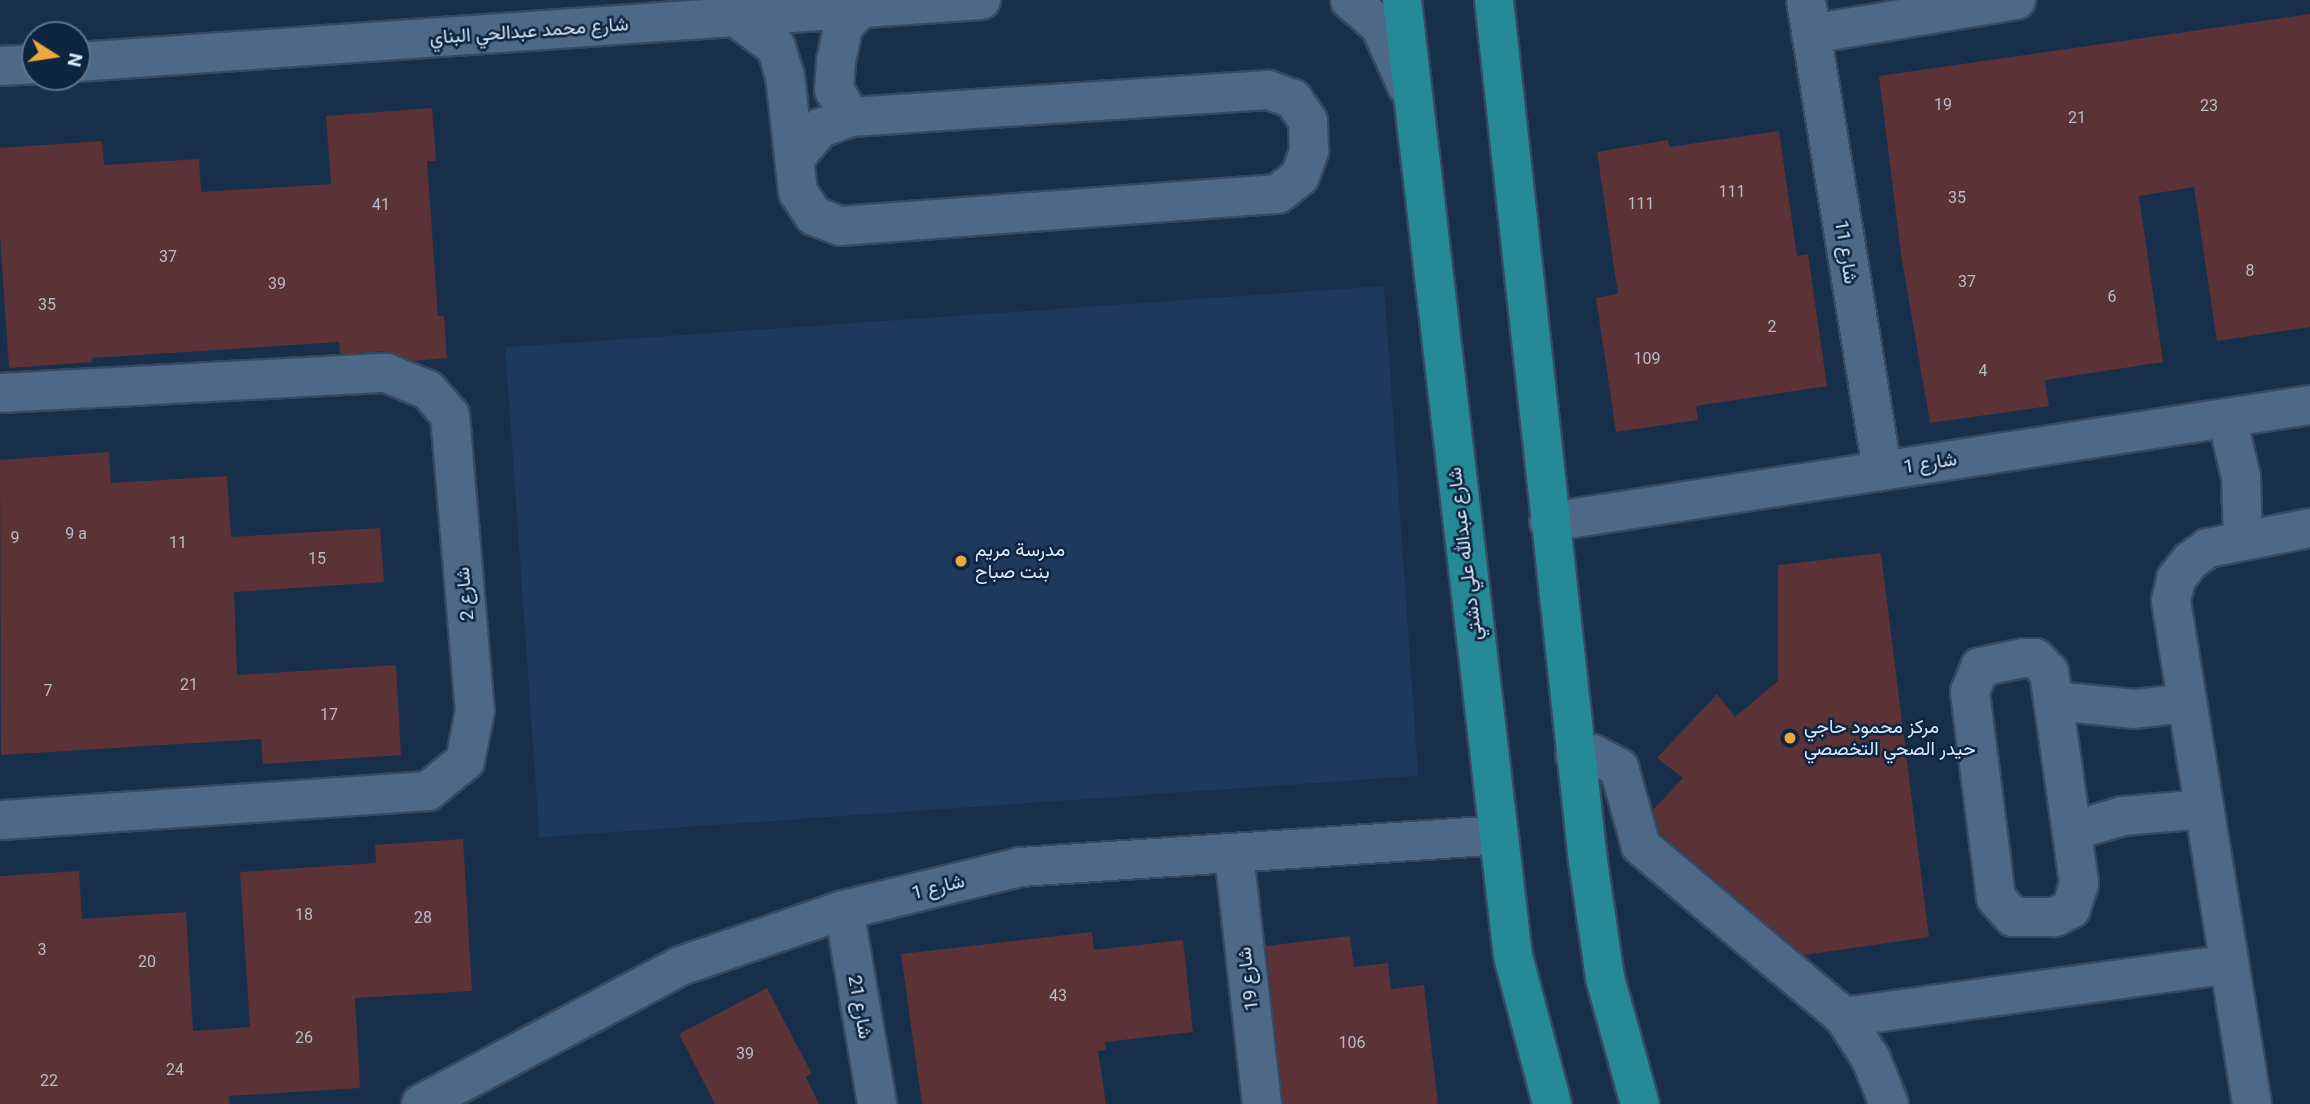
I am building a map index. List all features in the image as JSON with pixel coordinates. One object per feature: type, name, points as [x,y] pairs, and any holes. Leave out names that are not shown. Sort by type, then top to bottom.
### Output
[{"type":"main road","name":"شارع عبدالله علي دشتي","points":[[1402,0],[1513,956],[1552,1104]]},
{"type":"main road","points":[[1494,0],[1575,755],[1605,978],[1640,1104]]},
{"type":"street","points":[[746,16],[813,0]]},
{"type":"street","name":"شارع محمد عبدالحي البناي","points":[[91,61],[981,0]]},
{"type":"street","points":[[1350,0],[1371,16],[1387,38],[1415,118]]},
{"type":"street","name":"شارع 11","points":[[1882,471],[1808,17],[2016,0]]},
{"type":"street","points":[[851,117],[834,90],[836,61],[844,27],[859,8]]},
{"type":"street","points":[[746,16],[776,47],[785,76],[798,192],[814,215],[840,226],[1278,194],[1300,176],[1309,151],[1308,121],[1293,99],[1268,90],[851,117],[820,128],[795,158]]},
{"type":"street","points":[[0,66],[21,65]]},
{"type":"street","name":"شارع 2","points":[[0,393],[386,373],[429,390],[450,415],[475,711],[465,761],[428,791],[0,820]]},
{"type":"street","name":"شارع 1","points":[[1549,522],[2310,405]]},
{"type":"street","points":[[2227,418],[2241,477],[2243,539]]},
{"type":"street","points":[[2252,1104],[2171,601],[2176,579],[2190,561],[2208,548],[2310,528]]},
{"type":"street","points":[[2035,658],[2049,672],[2071,831],[2079,884],[2071,909],[2055,917],[2023,919],[2005,913],[1996,898],[1972,681],[1987,664],[2035,658]]},
{"type":"street","points":[[2054,701],[2134,709],[2186,703]]},
{"type":"street","points":[[1575,755],[1593,754],[1619,768],[1641,846],[1844,1017],[1871,1059],[1889,1104]]},
{"type":"street","points":[[2071,831],[2137,814],[2204,809]]},
{"type":"street","name":"شارع 1","points":[[421,1104],[680,966],[844,911],[1020,867],[1497,835]]},
{"type":"street","name":"شارع 19","points":[[1234,854],[1262,1104]]},
{"type":"street","name":"شارع 21","points":[[844,911],[877,1104]]},
{"type":"street","points":[[1844,1017],[2229,964]]},
{"type":"shaded area","name":"مدرسة مريم بنت صباح","points":[[1384,286],[1418,776],[539,837],[505,347]]},
{"type":"building","points":[[2310,14],[2310,327],[2217,341],[2194,187],[2139,196],[2163,362],[2045,380],[2049,406],[1930,423],[1901,254],[1879,76]]},
{"type":"building","points":[[432,108],[436,161],[427,161],[438,316],[444,316],[447,358],[414,361],[385,351],[340,354],[339,342],[92,358],[92,362],[9,368],[0,235],[0,148],[102,141],[104,165],[199,159],[201,192],[331,184],[326,116]]},
{"type":"building","points":[[1779,131],[1797,256],[1808,254],[1827,386],[1696,406],[1698,420],[1616,432],[1596,298],[1618,294],[1597,152],[1668,140],[1669,147]]},
{"type":"building","points":[[109,452],[111,483],[227,476],[231,537],[380,528],[384,582],[234,592],[237,675],[396,665],[401,755],[263,764],[261,739],[1,755],[0,460]]},
{"type":"building","name":"مركز محمود حاجي حيدر الصحي التخصصي","points":[[1881,553],[1929,937],[1804,955],[1660,833],[1653,810],[1683,778],[1657,758],[1717,694],[1735,717],[1778,681],[1778,565]]},
{"type":"building","points":[[463,839],[472,991],[355,998],[360,1088],[229,1096],[230,1104],[0,1104],[0,876],[79,871],[82,919],[186,912],[193,1031],[250,1027],[240,872],[376,863],[375,845]]},
{"type":"building","points":[[1092,932],[1094,950],[1183,940],[1193,1032],[1105,1042],[1106,1050],[1098,1051],[1106,1104],[922,1104],[901,954]]},
{"type":"building","points":[[1350,936],[1354,967],[1388,963],[1391,989],[1424,985],[1438,1104],[1283,1104],[1266,946]]},
{"type":"building","points":[[767,988],[812,1074],[806,1077],[819,1104],[715,1104],[679,1034]]},
{"type":"place","name":"مدرسة مريم بنت صباح","points":[[961,561]]},
{"type":"place","name":"مركز محمود حاجي حيدر الصحي التخصصي","points":[[1790,738]]}]
